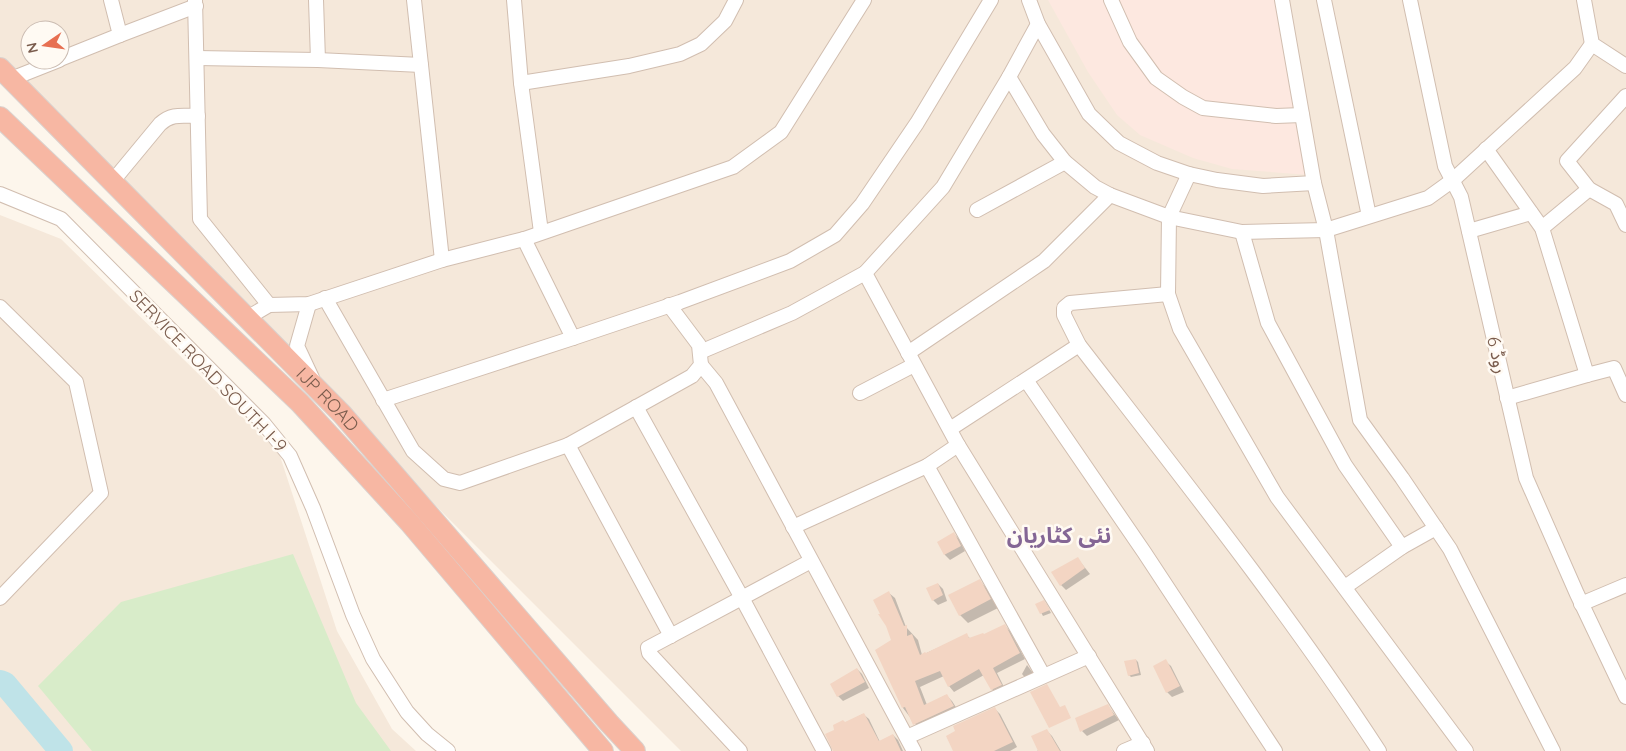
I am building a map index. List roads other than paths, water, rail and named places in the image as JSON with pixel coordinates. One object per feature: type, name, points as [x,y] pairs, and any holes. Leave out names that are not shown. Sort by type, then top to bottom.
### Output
[{"type":"highway","name":"IJP ROAD","points":[[6,74],[342,414],[635,751]]},
{"type":"highway","name":"IJP ROAD","points":[[0,117],[300,404],[409,522],[603,751]]},
{"type":"highway","points":[[485,612],[502,598]]},
{"type":"street","points":[[111,0],[120,35]]},
{"type":"street","points":[[316,0],[318,60]]},
{"type":"street","points":[[414,0],[442,260]]},
{"type":"street","points":[[514,0],[521,83],[541,232]]},
{"type":"street","points":[[521,83],[629,66],[680,54],[701,44],[725,20],[736,0]]},
{"type":"street","points":[[247,318],[269,305],[309,304],[442,260],[524,238],[733,167],[781,132],[864,0]]},
{"type":"street","points":[[383,400],[670,305],[790,261],[835,235],[862,204],[917,123],[991,0]]},
{"type":"street","points":[[1029,0],[1038,24],[1089,114],[1120,142],[1157,163],[1189,174],[1217,180],[1263,186],[1314,183]]},
{"type":"street","points":[[1111,0],[1130,42],[1156,78],[1183,97],[1203,108],[1276,116],[1302,115]]},
{"type":"street","points":[[1282,0],[1314,183],[1326,230],[1360,420],[1450,549],[1553,751]]},
{"type":"street","points":[[1324,0],[1369,216]]},
{"type":"street","name":"روڈ 6","points":[[1410,0],[1445,166],[1461,197],[1526,478],[1581,604],[1626,697]]},
{"type":"street","points":[[1009,77],[1043,134],[1065,162],[1095,187],[1110,195],[1169,217],[1242,232],[1326,230],[1428,198],[1452,180],[1575,68],[1592,44],[1584,0]]},
{"type":"street","points":[[70,55],[195,3],[200,219],[269,305]]},
{"type":"street","points":[[700,359],[792,313],[865,273],[943,187],[1009,77],[1038,24]]},
{"type":"street","points":[[1592,44],[1626,66]]},
{"type":"street","points":[[197,58],[421,64]]},
{"type":"street","points":[[6,74],[21,70]]},
{"type":"street","points":[[1626,96],[1567,161],[1590,189],[1616,204],[1626,225]]},
{"type":"street","points":[[112,182],[168,117],[198,116]]},
{"type":"street","points":[[1486,149],[1542,228],[1587,375]]},
{"type":"street","points":[[977,210],[1065,162]]},
{"type":"street","points":[[1189,174],[1169,217],[1168,294],[1180,329],[1277,497],[1466,751]]},
{"type":"street","points":[[1542,228],[1590,189]]},
{"type":"street","name":"SERVICE ROAD SOUTH I-9","points":[[0,194],[61,219],[264,424],[290,456],[313,508],[353,615],[373,659],[407,712],[427,734],[448,751]]},
{"type":"street","points":[[860,393],[911,359],[1044,261],[1110,195]]},
{"type":"street","points":[[1469,231],[1531,213]]},
{"type":"street","points":[[1242,232],[1268,323],[1345,465],[1402,547]]},
{"type":"street","points":[[524,238],[573,338]]},
{"type":"street","points":[[865,273],[958,445],[1145,747],[1124,751]]},
{"type":"street","points":[[1168,294],[1070,303],[1064,308],[1064,315],[1079,345],[1213,519],[1336,686],[1379,751]]},
{"type":"street","points":[[325,298],[413,451],[444,479],[460,483],[568,445],[692,376],[700,359],[699,345],[670,305]]},
{"type":"street","points":[[309,304],[297,346],[316,388]]},
{"type":"street","points":[[0,307],[76,382],[101,493],[0,598]]},
{"type":"street","points":[[950,429],[1079,345]]},
{"type":"street","points":[[700,359],[716,383],[914,751]]},
{"type":"street","points":[[1507,398],[1614,368],[1626,395]]},
{"type":"street","points":[[1026,380],[1144,552],[1275,751]]},
{"type":"street","points":[[636,407],[824,751]]},
{"type":"street","points":[[568,445],[671,636]]},
{"type":"street","points":[[794,528],[927,466],[958,445]]},
{"type":"street","points":[[927,466],[1043,675]]},
{"type":"street","points":[[1345,587],[1402,547],[1436,528]]},
{"type":"street","points":[[740,751],[649,653],[648,648],[812,561]]},
{"type":"street","points":[[1581,604],[1626,585]]},
{"type":"street","points":[[907,737],[1089,656]]},
{"type":"waterway","points":[[0,682],[5,684],[61,751]]},
{"type":"district","name":"نئی کٹاریان","points":[[1059,535]]}]
